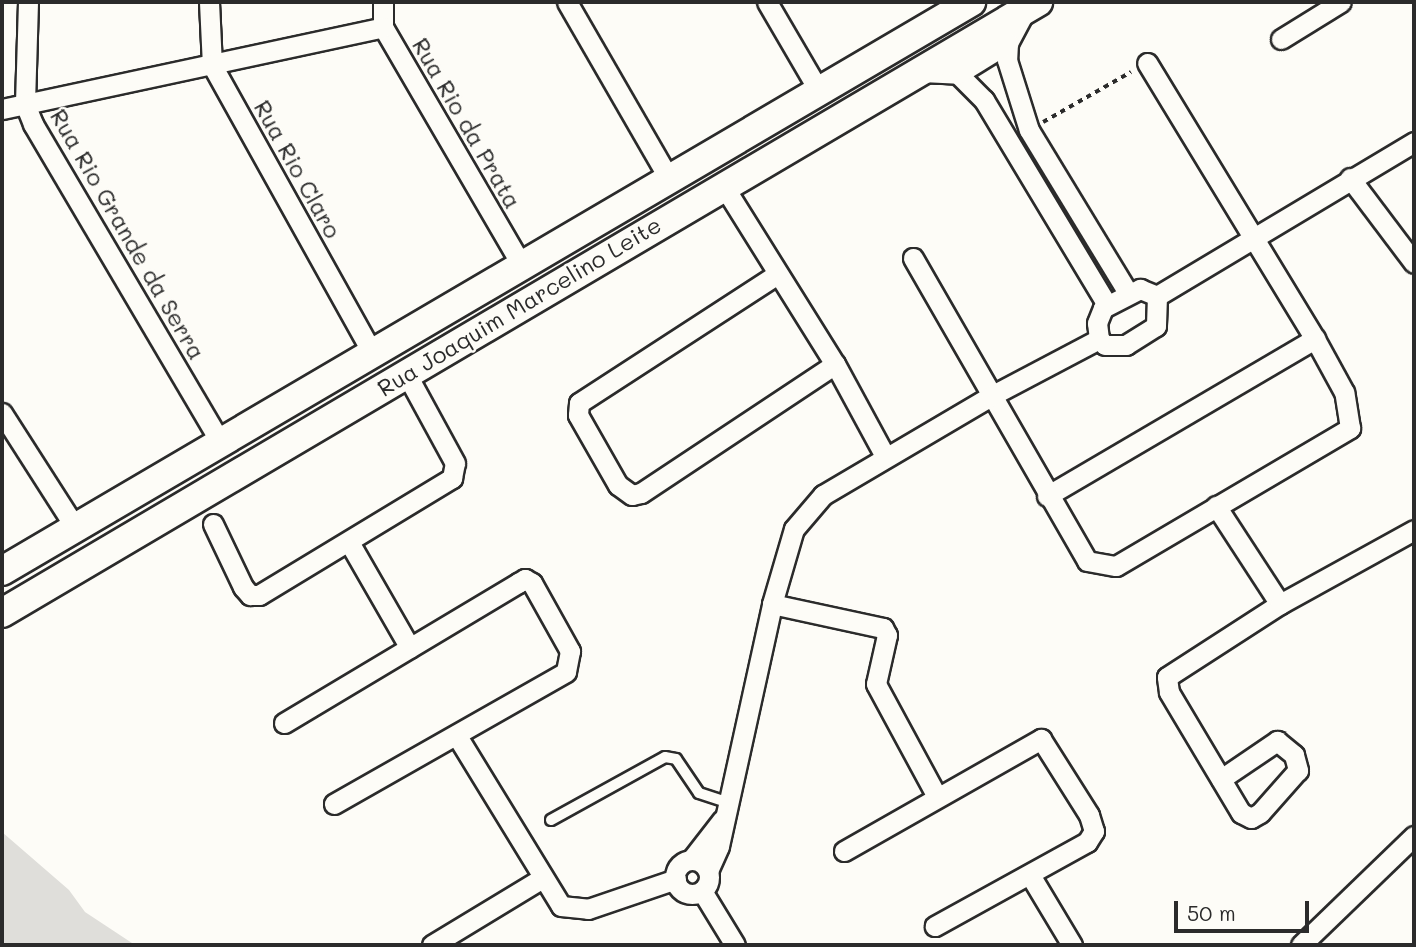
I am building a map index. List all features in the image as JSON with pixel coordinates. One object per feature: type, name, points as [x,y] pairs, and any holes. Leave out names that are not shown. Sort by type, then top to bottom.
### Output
[{"type":"main road","name":"Rua Joaquim Marcelino Leite","points":[[2,571],[969,2]]},
{"type":"main road","name":"Rua Joaquim Marcelino Leite","points":[[2,611],[1032,4]]},
{"type":"main road","points":[[819,129],[812,120],[818,103],[908,51],[936,22]]},
{"type":"main road","points":[[454,305],[459,323],[472,335]]},
{"type":"main road","points":[[411,330],[431,335],[435,345],[416,367]]},
{"type":"main road","points":[[2,611],[74,547],[78,537],[75,527]]},
{"type":"street","name":"Rua Rio Grande da Serra","points":[[28,2],[24,104],[220,441]]},
{"type":"street","name":"Rua Rio Claro","points":[[209,2],[212,65],[372,352]]},
{"type":"street","name":"Rua Rio da Prata","points":[[383,2],[383,27],[522,266]]},
{"type":"street","points":[[567,2],[669,179]]},
{"type":"street","points":[[767,2],[819,91]]},
{"type":"street","points":[[1281,39],[1341,2]]},
{"type":"street","points":[[914,72],[958,74],[1008,43],[1032,4]]},
{"type":"street","points":[[2,108],[383,27]]},
{"type":"street","points":[[1008,43],[1007,60],[1029,130],[1128,293]]},
{"type":"street","points":[[913,258],[1047,496],[1087,561],[1116,566],[1350,428],[1344,393],[1315,339],[1147,63]]},
{"type":"street","points":[[958,74],[984,100],[1107,305]]},
{"type":"street","points":[[1157,296],[1414,142]]},
{"type":"street","points":[[1350,178],[1414,264]]},
{"type":"street","points":[[723,185],[775,275],[835,364],[885,457]]},
{"type":"street","points":[[775,275],[579,403],[578,415],[618,485],[632,495],[641,493],[835,364]]},
{"type":"street","points":[[1140,289],[1157,296],[1156,326],[1126,345],[1105,345],[1099,339],[1097,323],[1107,305],[1140,289]]},
{"type":"street","points":[[678,884],[678,868],[699,866],[719,846],[724,811],[772,604],[794,529],[823,495],[991,396],[1099,339]]},
{"type":"street","points":[[1047,496],[1315,339]]},
{"type":"street","points":[[213,524],[250,595],[259,595],[452,478],[455,463],[416,367]]},
{"type":"street","points":[[2,413],[75,527]]},
{"type":"street","points":[[1216,506],[1280,604]]},
{"type":"street","points":[[1221,779],[1169,692],[1167,677],[1280,604],[1414,530]]},
{"type":"street","points":[[349,542],[410,648]]},
{"type":"street","points":[[284,723],[525,579],[532,583],[570,651],[566,672],[457,736],[334,803]]},
{"type":"street","points":[[772,604],[883,628],[887,635],[877,684],[937,797]]},
{"type":"street","points":[[457,736],[541,879],[561,906],[579,911],[640,889],[678,884],[691,894],[702,891],[708,881],[699,866]]},
{"type":"street","points":[[844,851],[1041,739],[1089,815],[1094,831],[1087,842],[935,926]]},
{"type":"street","points":[[1301,945],[1414,836]]},
{"type":"street","points":[[1030,875],[1072,945]]},
{"type":"street","points":[[432,945],[541,879]]},
{"type":"street","points":[[702,891],[735,945]]},
{"type":"lane","points":[[551,820],[670,756],[699,793],[724,811]]},
{"type":"path","points":[[1029,130],[1147,63]]},
{"type":"shaded area","points":[[2,832],[69,890],[85,912],[135,945],[2,945]]}]
